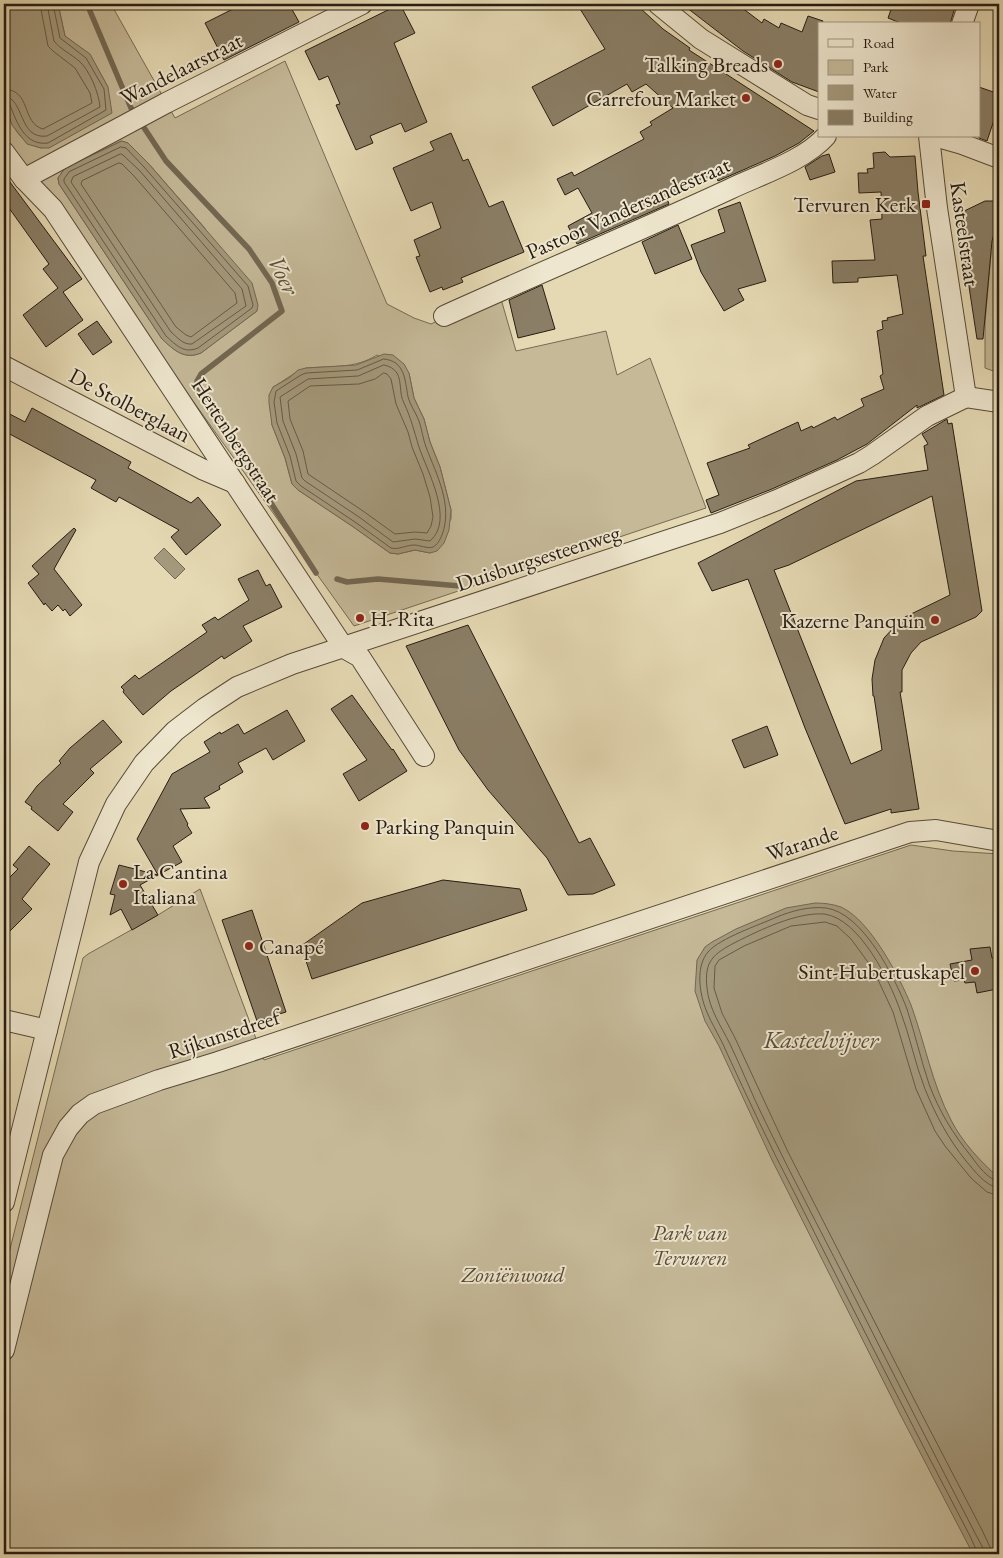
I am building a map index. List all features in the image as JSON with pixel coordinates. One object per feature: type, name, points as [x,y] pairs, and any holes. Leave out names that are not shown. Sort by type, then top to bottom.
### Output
[{"type":"street","name":"Wandelaarstraat","points":[[24,179],[138,118],[362,4]]},
{"type":"street","points":[[658,4],[701,39],[807,105],[818,109]]},
{"type":"street","points":[[963,22],[969,4]]},
{"type":"street","name":"Pastoor Vandersandestraat","points":[[444,316],[796,159],[824,138]]},
{"type":"street","name":"Kasteelstraat","points":[[929,138],[937,208],[966,397]]},
{"type":"street","points":[[941,138],[999,158]]},
{"type":"street","name":"Hertenbergstraat","points":[[4,152],[24,179],[53,209],[344,648],[360,657],[424,756]]},
{"type":"street","name":"De Stolberglaan","points":[[4,366],[202,469],[235,484]]},
{"type":"street","points":[[966,397],[999,402]]},
{"type":"street","name":"Duisburgsesteenweg","points":[[4,1202],[91,858],[116,804],[144,763],[175,731],[237,687],[292,664],[698,531],[769,503],[867,459],[927,416],[966,397]]},
{"type":"street","name":"Warande","points":[[624,928],[910,832],[936,830],[999,841]]},
{"type":"street","name":"Rijkunstdreef","points":[[4,1350],[54,1155],[68,1128],[80,1114],[94,1104],[159,1080],[624,928]]},
{"type":"street","points":[[4,1020],[47,1030]]},
{"type":"green space","points":[[58,4],[111,4],[175,118],[285,61],[387,304],[414,318],[431,324],[499,292],[516,351],[606,331],[617,375],[650,358],[706,508],[354,626],[4,137],[4,101],[16,130],[26,141],[41,148],[108,87],[90,55],[65,36]],"holes":[[[121,141],[128,143],[148,163],[204,227],[257,311],[201,353],[184,355],[162,339],[59,184],[58,178],[65,168]],[[377,355],[409,373],[414,398],[424,419],[430,442],[440,467],[451,510],[451,519],[430,553],[415,550],[398,554],[390,553],[298,490],[292,484],[285,458],[272,425],[273,387],[306,368],[351,365]]]},
{"type":"green space","points":[[999,217],[999,373],[985,368],[985,323],[991,254],[989,227],[996,228]]},
{"type":"green space","name":"Zoniënwoud","points":[[911,845],[953,851],[999,854],[999,1554],[4,1554],[4,1273],[83,958],[88,954],[200,889],[264,1060]]},
{"type":"water","points":[[4,4],[58,4],[65,36],[90,54],[108,87],[112,113],[49,148],[27,144],[12,125],[4,101]]},
{"type":"water","points":[[122,141],[128,143],[148,163],[252,283],[258,305],[257,311],[201,353],[184,355],[162,339],[59,184],[58,178],[65,168]]},
{"type":"water","points":[[384,354],[393,355],[404,364],[409,373],[414,398],[424,419],[430,442],[440,467],[451,510],[449,530],[444,543],[437,551],[430,553],[415,550],[398,554],[390,553],[298,490],[292,484],[285,458],[272,425],[269,395],[273,387],[289,378],[298,370],[356,365]]},
{"type":"water","points":[[164,548],[185,569],[175,579],[154,558]]},
{"type":"water","name":"Kasteelvijver","points":[[815,903],[841,907],[852,914],[873,936],[899,979],[911,1005],[934,1078],[951,1120],[972,1151],[999,1178],[999,1554],[973,1554],[772,1160],[719,1046],[705,1021],[695,991],[697,960],[705,947],[736,929],[786,908]]},
{"type":"building","points":[[243,4],[289,4],[299,22],[224,60],[205,23]]},
{"type":"building","points":[[400,4],[415,33],[394,43],[427,122],[405,132],[401,123],[370,136],[373,143],[356,150],[336,105],[340,104],[328,76],[319,80],[305,51]]},
{"type":"building","points":[[577,4],[635,4],[638,9],[640,8],[663,29],[690,48],[689,50],[814,131],[799,143],[775,156],[718,181],[716,176],[667,199],[669,204],[577,244],[568,226],[592,213],[578,188],[565,195],[557,179],[572,172],[574,176],[644,139],[640,132],[652,125],[650,122],[673,108],[646,84],[632,92],[627,84],[553,126],[532,87],[605,49]]},
{"type":"building","points":[[682,4],[737,4],[762,23],[764,19],[779,28],[781,23],[802,32],[808,16],[823,21],[818,22],[818,92],[792,82],[743,51]]},
{"type":"building","points":[[893,4],[956,4],[951,22],[898,22],[888,18]]},
{"type":"building","points":[[980,87],[999,94],[999,105],[987,141],[979,138]]},
{"type":"building","points":[[451,133],[463,161],[468,159],[489,207],[503,201],[524,252],[461,278],[463,282],[443,290],[442,287],[430,292],[416,257],[420,256],[414,240],[441,228],[432,202],[411,211],[393,168],[434,150],[430,142]]},
{"type":"building","points":[[885,152],[890,157],[915,156],[926,256],[923,256],[944,395],[917,408],[917,405],[867,444],[837,460],[772,489],[711,513],[706,500],[719,495],[707,463],[750,448],[748,445],[798,422],[801,431],[812,426],[813,428],[835,417],[837,420],[864,406],[861,399],[884,389],[880,376],[883,374],[877,331],[883,329],[882,321],[903,314],[897,275],[858,278],[858,282],[833,283],[832,261],[875,260],[870,220],[882,219],[881,192],[859,193],[858,173],[868,173],[867,169],[874,168],[873,153]]},
{"type":"building","points":[[829,154],[835,172],[810,180],[805,167],[822,156]]},
{"type":"building","points":[[4,174],[82,279],[63,292],[83,320],[46,347],[23,315],[58,288],[43,269],[49,264],[4,201]]},
{"type":"building","points":[[985,201],[999,201],[999,217],[992,241],[983,339],[977,339],[958,214]]},
{"type":"building","points":[[740,202],[766,281],[738,289],[744,300],[724,311],[701,272],[691,245],[725,232],[718,210]]},
{"type":"building","points":[[678,225],[692,259],[655,274],[642,242]]},
{"type":"building","points":[[542,285],[555,329],[518,338],[509,300]]},
{"type":"building","points":[[97,321],[112,342],[93,355],[78,334]]},
{"type":"building","points":[[32,408],[131,462],[128,468],[191,503],[198,497],[221,525],[186,555],[171,537],[179,530],[119,497],[116,502],[91,488],[96,480],[4,431],[4,411],[25,422]]},
{"type":"building","points":[[947,419],[948,424],[952,423],[982,611],[976,617],[921,642],[911,653],[902,670],[902,692],[900,692],[919,809],[891,813],[891,809],[845,824],[805,728],[748,579],[712,591],[698,563],[856,481],[928,470],[924,446],[928,444],[922,434]],"holes":[[[932,496],[950,595],[905,617],[884,638],[875,660],[872,679],[882,750],[851,764],[774,570],[789,565]]]},
{"type":"building","points":[[74,528],[76,530],[54,569],[82,605],[70,616],[65,609],[63,611],[58,605],[52,611],[45,603],[44,605],[28,583],[39,574],[32,566]]},
{"type":"building","points":[[258,570],[266,586],[270,584],[282,607],[243,626],[252,641],[224,659],[222,656],[171,691],[143,715],[123,692],[124,690],[121,687],[135,675],[139,679],[207,632],[202,625],[215,617],[218,620],[249,600],[238,579]]},
{"type":"building","points":[[468,625],[579,843],[590,838],[615,885],[593,894],[568,895],[547,858],[488,790],[459,750],[406,646]]},
{"type":"building","points":[[352,695],[393,749],[407,771],[359,801],[343,774],[367,760],[331,709]]},
{"type":"building","points":[[287,710],[305,741],[273,760],[266,748],[238,763],[243,772],[219,786],[220,789],[204,798],[210,808],[180,809],[192,833],[173,846],[182,862],[158,875],[137,839],[172,774],[210,752],[204,742],[220,732],[221,734],[238,724],[244,734]]},
{"type":"building","points":[[103,720],[122,742],[90,769],[94,773],[63,804],[73,812],[58,831],[25,802],[37,786],[61,763],[59,761],[70,748]]},
{"type":"building","points":[[767,726],[778,755],[744,768],[732,740]]},
{"type":"building","points":[[29,846],[50,864],[22,899],[32,909],[4,937],[4,883],[18,869],[13,865]]},
{"type":"building","points":[[119,865],[158,875],[140,885],[158,915],[132,930],[121,909],[110,915],[115,895],[110,894]]},
{"type":"building","points":[[443,880],[520,889],[527,910],[312,979],[301,946],[362,903]]},
{"type":"building","points":[[252,910],[286,1012],[257,1021],[222,920]]},
{"type":"building","name":"Sint-Hubertuskapel","points":[[990,947],[992,958],[999,957],[999,978],[995,979],[997,989],[977,993],[975,982],[954,981],[950,964],[972,960],[970,949]]},
{"type":"waterway","name":"Voer","points":[[87,4],[131,108],[166,161],[249,249],[272,283],[282,311],[201,374],[197,381],[197,388],[316,573]]},
{"type":"waterway","name":"Voer","points":[[337,579],[347,582],[378,579],[460,586]]},
{"type":"place","name":"Talking Breads","points":[[778,64]]},
{"type":"place","name":"Carrefour Market","points":[[746,98]]},
{"type":"place","name":"Tervuren Kerk","points":[[926,204]]},
{"type":"place","name":"H. Rita","points":[[360,618]]},
{"type":"place","name":"Kazerne Panquin","points":[[935,620]]},
{"type":"place","name":"Parking Panquin","points":[[365,826]]},
{"type":"place","name":"La Cantina Italiana","points":[[123,884]]},
{"type":"place","name":"Canapé","points":[[249,946]]},
{"type":"place","name":"Sint-Hubertuskapel","points":[[975,971]]},
{"type":"park label","name":"Park van Tervuren","points":[[690,1244]]}]
